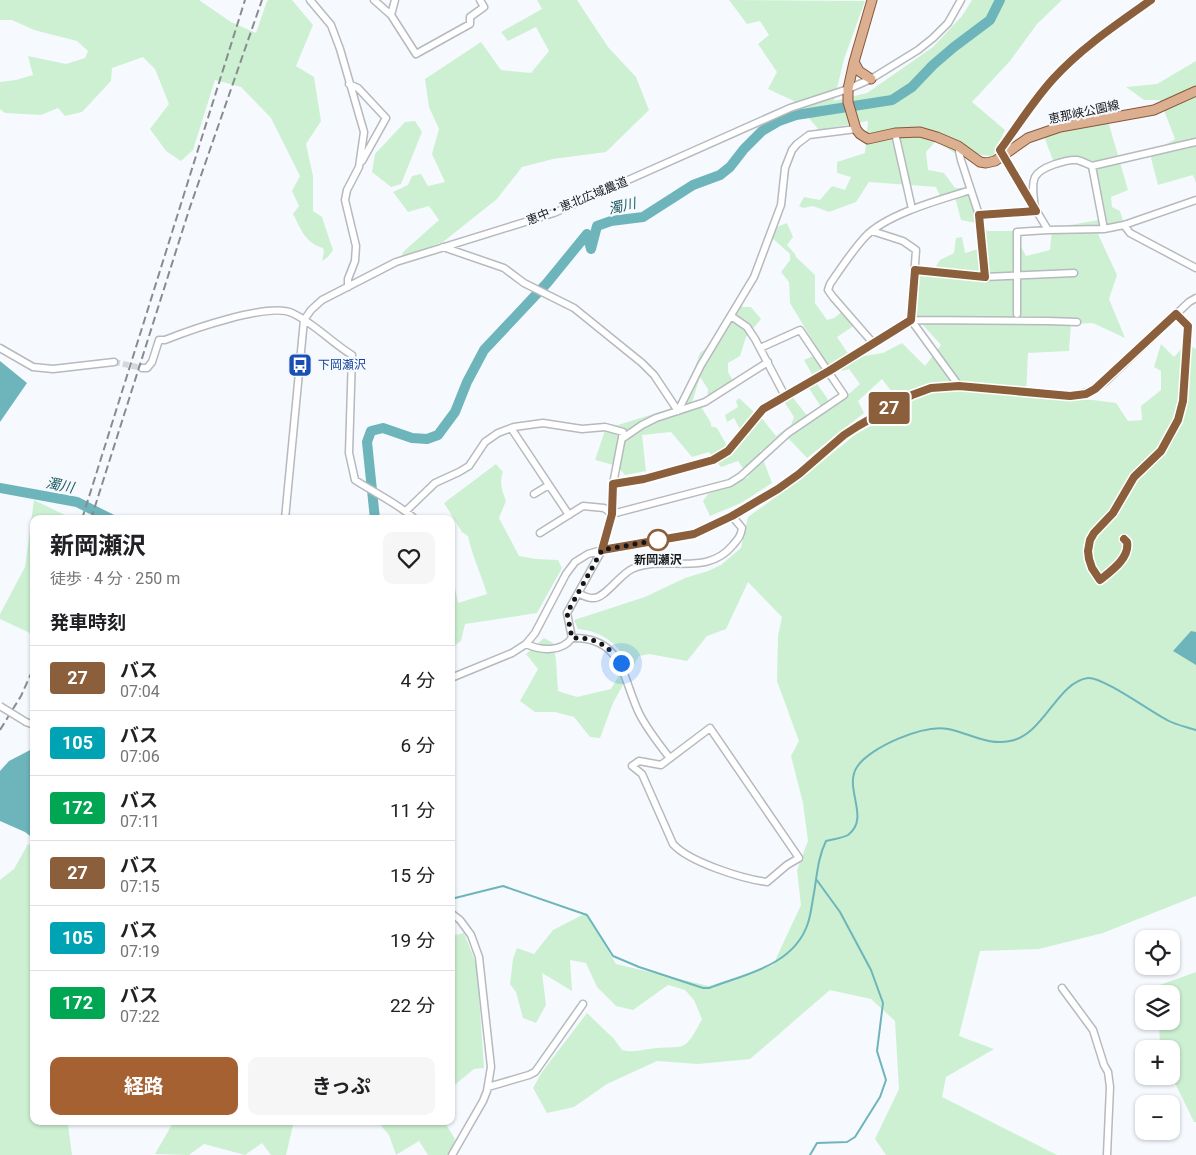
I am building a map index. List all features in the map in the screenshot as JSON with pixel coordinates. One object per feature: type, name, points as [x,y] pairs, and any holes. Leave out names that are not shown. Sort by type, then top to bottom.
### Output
[{"type":"main road","points":[[855,125],[848,102],[848,89],[872,0]]},
{"type":"main road","points":[[854,62],[859,71],[871,79]]},
{"type":"main road","name":"恵那峡公園線","points":[[855,125],[860,134],[868,138],[895,133],[920,132],[958,146],[980,162],[986,163],[995,162],[1028,138],[1060,127],[1154,110],[1196,91]]},
{"type":"street","points":[[310,0],[331,25],[340,49],[364,132],[359,167]]},
{"type":"street","points":[[374,0],[391,15],[416,54],[470,24],[470,17],[484,8],[480,0]]},
{"type":"street","points":[[391,15],[396,0]]},
{"type":"street","name":"恵中・恵北広域農道","points":[[304,320],[322,300],[396,262],[554,213],[790,108],[848,89],[871,79],[918,50],[933,38],[948,23],[961,0]]},
{"type":"street","points":[[1048,230],[1000,150],[1052,80],[1078,54],[1103,33],[1151,0]]},
{"type":"street","points":[[348,287],[348,279],[355,261],[356,246],[345,200],[347,190],[386,118],[358,88],[349,84]]},
{"type":"street","points":[[678,411],[700,365],[754,277],[779,212],[784,188],[785,168],[792,150],[809,135],[855,125]]},
{"type":"street","points":[[895,133],[912,209]]},
{"type":"street","points":[[1036,211],[1033,186],[1035,176],[1047,166],[1070,160],[1078,160],[1092,166],[1196,142]]},
{"type":"street","points":[[958,146],[979,215],[985,277]]},
{"type":"street","points":[[1092,166],[1104,229]]},
{"type":"street","points":[[873,343],[828,290],[830,284],[866,236],[883,223],[912,209],[971,190]]},
{"type":"street","points":[[1017,314],[1017,232],[1104,229],[1124,225],[1196,200]]},
{"type":"street","points":[[979,215],[1036,211]]},
{"type":"street","points":[[1124,225],[1130,233],[1196,268]]},
{"type":"street","points":[[872,231],[903,241],[916,250],[911,320],[959,386]]},
{"type":"street","points":[[443,246],[504,268],[524,283],[574,308],[642,363],[654,375],[678,411]]},
{"type":"street","points":[[915,270],[985,277],[1074,273]]},
{"type":"street","points":[[455,676],[512,653],[526,644],[536,633],[566,574],[575,562],[588,554],[694,534],[732,516],[778,489],[799,474],[844,435],[912,395],[931,388],[959,386],[1070,396],[1086,394],[1105,382],[1189,302],[1196,298]]},
{"type":"street","points":[[142,368],[147,368],[152,362],[158,340],[165,340],[247,314],[276,310],[291,312],[352,355],[350,453],[355,480],[411,515]]},
{"type":"street","points":[[1124,539],[1127,542],[1127,548],[1119,565],[1100,580],[1092,568],[1088,551],[1094,533],[1113,513],[1134,477],[1161,451],[1178,420],[1183,401],[1188,326],[1176,314]]},
{"type":"street","points":[[731,316],[747,327],[786,396]]},
{"type":"street","points":[[285,515],[304,320]]},
{"type":"street","points":[[613,484],[644,479],[720,457],[728,451],[763,409],[911,320],[1077,322]]},
{"type":"street","points":[[612,514],[730,483],[741,476],[788,433],[844,395],[800,330],[760,348]]},
{"type":"street","points":[[0,348],[33,367],[53,369],[114,362]]},
{"type":"street","points":[[623,438],[642,425],[705,402],[768,362]]},
{"type":"street","points":[[406,511],[435,482],[469,466],[485,442],[511,428],[543,423],[582,429],[605,428],[623,432],[613,484],[612,514],[602,550],[567,613],[572,638]]},
{"type":"street","points":[[511,428],[569,515]]},
{"type":"street","points":[[534,494],[549,485]]},
{"type":"street","points":[[540,533],[583,506],[604,508],[612,514]]},
{"type":"street","points":[[578,593],[598,598],[610,589],[622,575],[632,569],[658,563],[694,564],[715,560],[729,550],[741,536],[742,528],[732,516]]},
{"type":"street","points":[[526,644],[535,649],[563,647],[572,638]]},
{"type":"street","points":[[572,638],[593,640],[608,647],[614,653],[624,671],[640,714],[653,736],[669,757]]},
{"type":"street","points":[[0,706],[30,724]]},
{"type":"street","points":[[710,728],[799,858],[787,865],[767,882],[756,881],[706,864],[680,852],[673,844],[642,774],[632,766],[639,761],[661,765],[669,757],[710,728]]},
{"type":"street","points":[[452,1155],[479,1109],[488,1087],[491,1067],[479,957],[471,935],[455,916]]},
{"type":"street","points":[[1062,988],[1093,1030],[1108,1072],[1110,1097],[1107,1155]]},
{"type":"street","points":[[488,1087],[529,1076],[535,1072],[583,1004]]},
{"type":"green space","points":[[0,0],[199,0],[231,22],[256,33],[267,1],[292,0],[313,25],[296,66],[314,77],[321,121],[306,144],[313,176],[313,211],[322,217],[333,250],[328,257],[322,261],[323,248],[308,239],[293,214],[299,206],[292,191],[300,176],[271,118],[241,87],[215,80],[193,150],[181,161],[166,151],[150,129],[169,104],[155,69],[143,57],[112,68],[111,81],[82,112],[65,116],[58,108],[41,115],[5,113],[0,109],[0,82],[33,75],[28,56],[66,64],[85,58],[88,51],[77,41],[34,30],[12,20],[0,20]]},
{"type":"green space","points":[[537,0],[577,0],[608,47],[636,77],[649,110],[606,152],[553,159],[522,167],[497,199],[443,242],[401,258],[403,252],[439,220],[429,206],[408,212],[393,192],[408,185],[412,176],[421,174],[428,186],[445,182],[432,154],[439,129],[429,107],[425,79],[481,42],[501,70],[531,73],[549,51],[536,27],[508,41],[501,32],[542,9]]},
{"type":"green space","points":[[729,0],[865,1],[844,59],[834,101],[867,93],[933,47],[962,16],[972,0],[1062,0],[1037,24],[1010,61],[972,102],[1005,130],[993,156],[981,155],[961,146],[956,154],[936,141],[926,152],[928,170],[944,173],[955,188],[967,188],[987,231],[1013,231],[1026,256],[1050,250],[1052,228],[1099,220],[1088,169],[1075,162],[1054,163],[1042,131],[1108,121],[1128,190],[1111,197],[1112,207],[1120,211],[1123,221],[1098,234],[1117,275],[1109,299],[1125,338],[1093,323],[1071,324],[1069,351],[1028,353],[1026,396],[1116,403],[1128,421],[1142,420],[1141,406],[1161,390],[1161,371],[1154,367],[1161,344],[1174,357],[1186,344],[1196,349],[1196,896],[1103,933],[1039,949],[980,951],[959,1036],[994,1049],[946,1077],[942,1097],[1057,1155],[886,1155],[875,1139],[899,1089],[895,1021],[871,999],[830,990],[750,1059],[698,1064],[657,1061],[607,1084],[574,1107],[547,1113],[533,1088],[542,1072],[587,1013],[614,1039],[622,1050],[629,1051],[682,1046],[691,1039],[702,1019],[694,1000],[685,990],[668,985],[633,1010],[616,1006],[597,987],[586,963],[570,960],[572,991],[542,973],[546,1005],[536,1023],[523,1018],[516,992],[510,984],[513,959],[517,948],[534,954],[553,930],[586,913],[616,964],[709,986],[773,965],[801,905],[797,870],[808,841],[803,803],[791,756],[799,741],[777,681],[778,636],[782,617],[748,582],[726,629],[707,636],[687,661],[649,654],[639,656],[613,703],[600,738],[590,737],[574,717],[555,712],[535,712],[520,701],[538,669],[526,654],[544,638],[553,643],[558,691],[577,697],[611,689],[627,662],[613,643],[594,632],[578,629],[574,620],[645,597],[685,578],[721,565],[741,548],[748,517],[798,481],[856,434],[904,408],[882,379],[858,401],[864,413],[807,458],[789,439],[760,451],[772,483],[741,503],[710,516],[703,501],[708,494],[749,477],[738,461],[721,467],[709,452],[692,457],[671,432],[642,435],[646,471],[625,475],[617,466],[595,460],[607,424],[618,425],[682,405],[700,353],[714,337],[730,324],[732,309],[738,301],[743,307],[751,307],[761,319],[746,337],[740,356],[728,363],[728,372],[732,379],[723,395],[712,394],[707,399],[708,389],[700,377],[690,409],[697,409],[700,405],[711,426],[717,428],[730,451],[743,435],[734,418],[727,422],[725,415],[738,407],[736,401],[739,398],[760,416],[776,436],[791,425],[794,417],[783,400],[791,395],[808,417],[821,407],[807,385],[815,381],[830,405],[850,393],[860,384],[849,369],[842,371],[839,367],[831,367],[813,376],[804,360],[820,353],[790,303],[789,282],[781,272],[790,260],[790,254],[771,237],[777,227],[787,223],[793,237],[787,245],[796,257],[815,275],[815,303],[827,320],[834,318],[843,311],[855,325],[837,337],[851,358],[883,353],[902,343],[925,366],[941,345],[916,315],[918,274],[933,271],[940,260],[954,253],[956,238],[962,237],[965,253],[981,248],[976,223],[961,220],[954,193],[940,196],[936,187],[869,182],[856,202],[829,212],[813,206],[803,208],[799,206],[804,197],[820,200],[832,186],[845,190],[851,177],[837,173],[837,162],[865,153],[868,121],[819,130],[794,101],[768,89],[777,72],[758,44],[769,35],[760,21],[747,24]]},
{"type":"green space","points":[[1196,61],[1196,183],[1193,175],[1158,185],[1150,154],[1175,139],[1160,100],[1144,100],[1126,87],[1157,84]]},
{"type":"green space","points":[[415,121],[422,132],[401,184],[391,187],[372,172],[375,154],[405,122]]},
{"type":"green space","points":[[496,464],[503,472],[501,479],[506,501],[499,518],[519,556],[558,560],[562,568],[537,613],[465,624],[461,641],[455,645],[455,588],[458,603],[487,594],[468,536],[462,532],[455,521],[455,515],[451,515],[444,503]]},
{"type":"green space","points":[[34,500],[65,515],[32,515]]},
{"type":"green space","points":[[30,530],[30,633],[0,619],[0,614],[25,567]]},
{"type":"green space","points":[[28,844],[30,845],[30,1125],[68,1125],[72,1155],[0,1155],[0,880],[14,869]]},
{"type":"green space","points":[[464,933],[477,966],[484,1068],[474,1069],[455,1085],[455,935]]},
{"type":"green space","points":[[1196,972],[1196,1122],[1194,1122],[1176,1085],[1180,1085],[1180,1040],[1160,1040],[1159,1030],[1180,1030],[1180,985],[1160,985]]},
{"type":"green space","points":[[172,1125],[293,1125],[286,1155],[271,1155],[262,1143],[245,1155],[204,1144],[189,1155],[155,1154]]},
{"type":"green space","points":[[380,1125],[446,1125],[455,1139],[451,1155],[428,1155],[419,1141],[396,1155],[389,1135]]},
{"type":"water","points":[[0,361],[27,383],[0,422]]},
{"type":"water","points":[[1191,631],[1196,632],[1196,665],[1173,651]]},
{"type":"water","points":[[30,750],[30,836],[0,821],[0,771],[9,761]]},
{"type":"waterway","name":"濁川","points":[[375,515],[367,442],[371,431],[383,428],[412,438],[427,439],[438,435],[455,412],[467,382],[484,350],[547,283],[587,234],[591,249],[597,226],[611,221],[643,217],[693,185],[720,175],[730,167],[762,131],[779,121],[796,115],[892,100],[912,87],[933,65],[990,20],[1000,0]]},
{"type":"waterway","name":"濁川","points":[[0,488],[77,502],[103,515]]},
{"type":"waterway","points":[[455,898],[503,886],[587,915],[613,956],[639,967],[703,988],[709,988],[752,973],[780,959],[801,938],[809,920],[823,847],[826,841],[848,835],[854,828],[857,820],[853,784],[857,767],[864,759],[885,745],[912,734],[938,728],[994,742],[1010,741],[1022,737],[1032,729],[1068,689],[1077,682],[1088,678],[1104,683],[1170,722],[1196,730]]},
{"type":"waterway","points":[[810,1155],[817,1143],[847,1142],[855,1137],[880,1097],[886,1080],[877,1051],[883,1003],[871,970],[840,912],[816,879]]},
{"type":"tunnel","points":[[114,362],[142,368]]},
{"type":"railway","points":[[83,515],[245,0]]},
{"type":"railway","points":[[92,515],[189,210],[262,0]]},
{"type":"railway","points":[[0,730],[21,696],[30,676]]},
{"type":"bus line","name":"27","points":[[1124,539],[1128,545],[1119,565],[1100,580],[1092,568],[1089,559],[1090,540],[1113,513],[1134,477],[1161,451],[1178,420],[1183,401],[1188,326],[1176,314],[1105,382],[1086,394],[1070,396],[959,386],[931,388],[912,395],[844,435],[799,474],[755,504],[732,516],[694,534],[602,550],[612,514],[613,484],[644,479],[720,457],[728,451],[763,409],[911,320],[915,270],[985,277],[979,215],[1036,211],[1000,150],[1052,80],[1078,54],[1103,33],[1151,0]]},
{"type":"place","name":"下岡瀬沢","points":[[300,365]]},
{"type":"place","name":"新岡瀬沢","points":[[658,540]]},
{"type":"route","points":[[621,663],[608,647],[593,640],[580,637],[572,638],[567,613],[602,550],[658,540]]}]
